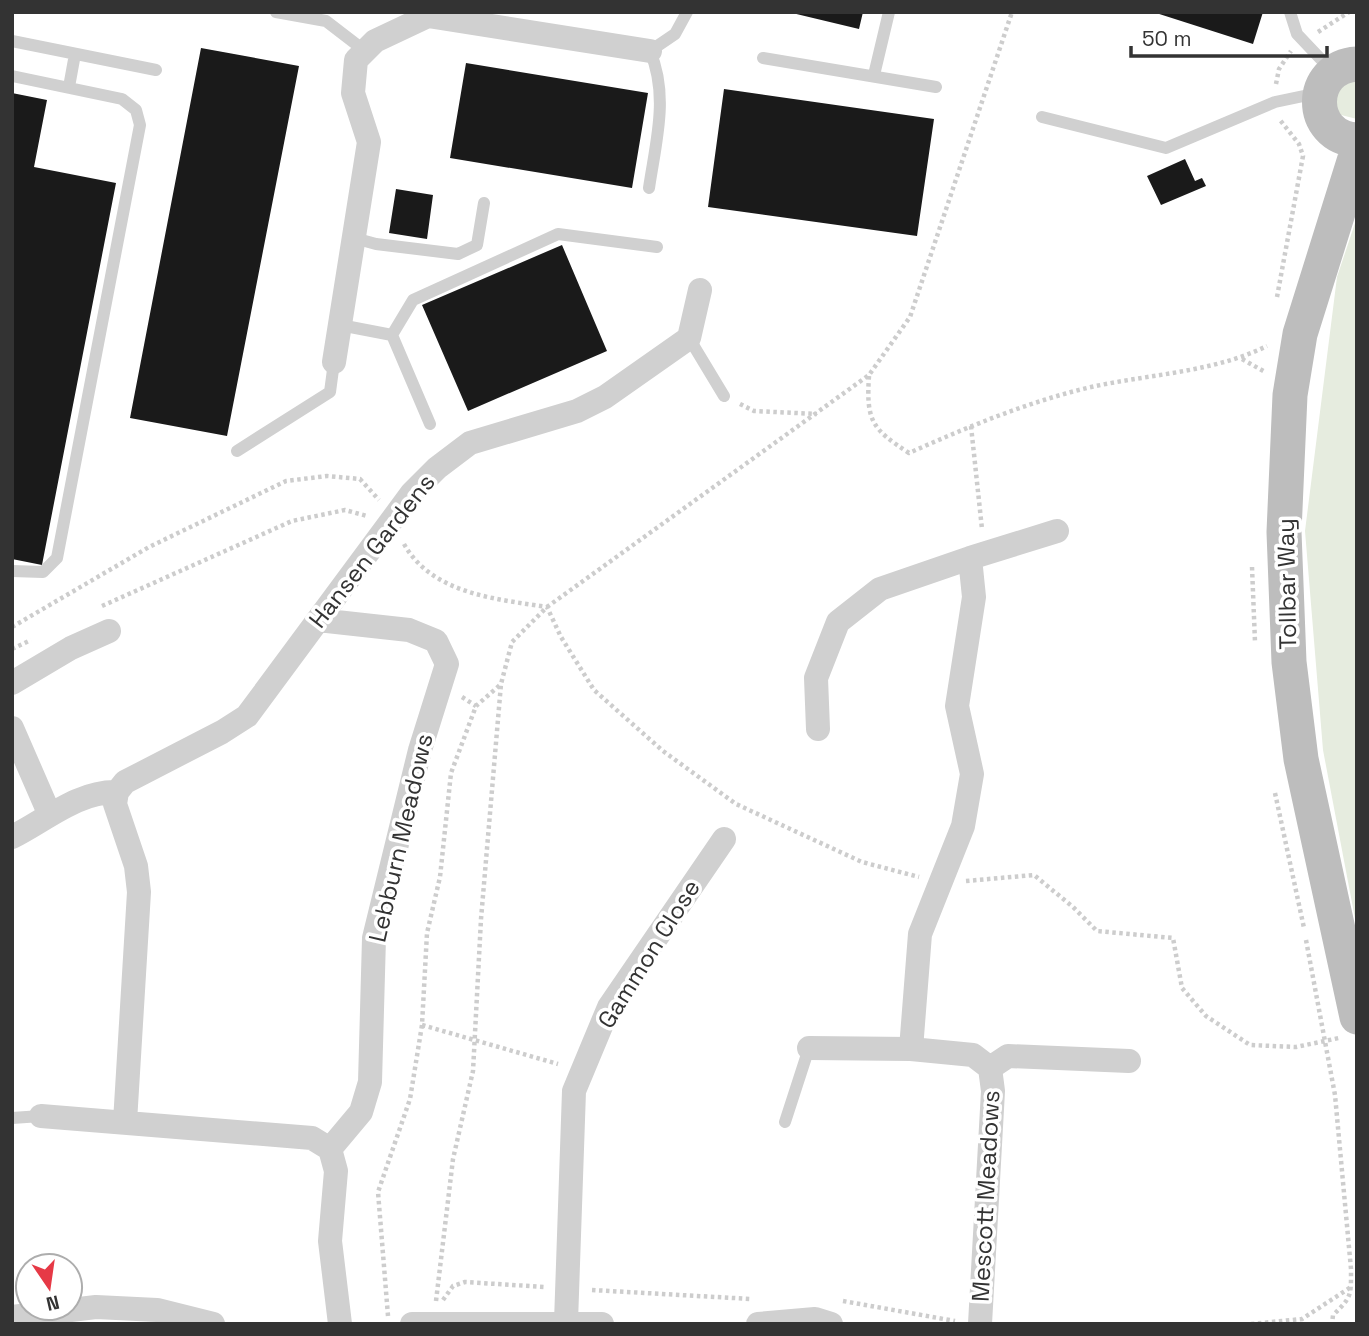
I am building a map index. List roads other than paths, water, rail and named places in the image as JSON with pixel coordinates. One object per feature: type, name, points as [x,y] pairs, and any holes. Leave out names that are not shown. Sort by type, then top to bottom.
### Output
[{"type":"main road","points":[[1336,76],[1318,105],[1327,128],[1337,136],[1357,140]]},
{"type":"main road","name":"Tollbar Way","points":[[1357,152],[1300,334],[1290,395],[1284,532],[1289,662],[1301,759],[1357,1017]]},
{"type":"street","points":[[334,362],[369,142],[353,93],[356,60],[375,41],[428,16],[556,24],[650,51]]},
{"type":"street","points":[[689,338],[700,290]]},
{"type":"street","name":"Hansen Gardens","points":[[12,837],[49,813],[103,791],[117,792],[125,782],[222,732],[247,716],[412,493],[437,468],[470,443],[577,411],[605,397],[689,338]]},
{"type":"street","points":[[818,729],[816,678],[838,622],[880,589],[1058,531]]},
{"type":"street","points":[[911,1049],[920,934],[963,826],[972,774],[957,706],[974,597],[977,556]]},
{"type":"street","name":"Lebburn Meadows","points":[[318,620],[409,630],[436,641],[447,664],[419,750],[374,938],[369,1082],[361,1112],[330,1149]]},
{"type":"street","points":[[12,683],[71,648],[109,631]]},
{"type":"street","points":[[12,728],[49,813]]},
{"type":"street","points":[[117,792],[115,804],[136,866],[139,892],[125,1122]]},
{"type":"street","name":"Gammon Close","points":[[566,1322],[574,1091],[609,1007],[724,839]]},
{"type":"street","name":"Mescott Meadows","points":[[809,1048],[911,1049],[973,1055],[990,1068],[993,1091],[972,1323]]},
{"type":"street","name":"Mescott Meadows","points":[[990,1068],[1008,1056],[1129,1061]]},
{"type":"street","points":[[41,1116],[312,1138],[330,1149],[336,1171],[330,1241],[340,1324]]},
{"type":"street","points":[[12,1317],[157,1310],[213,1324]]},
{"type":"street","points":[[758,1324],[815,1319],[834,1312]]},
{"type":"street","points":[[420,1313],[602,1324]]},
{"type":"lane","points":[[276,12],[326,21],[365,51]]},
{"type":"lane","points":[[649,188],[662,102],[660,74],[650,51],[676,34],[687,12]]},
{"type":"lane","points":[[874,75],[889,12]]},
{"type":"lane","points":[[1042,117],[1166,148],[1336,76],[1297,34],[1290,12]]},
{"type":"lane","points":[[12,41],[156,69]]},
{"type":"lane","points":[[69,87],[75,54]]},
{"type":"lane","points":[[763,58],[936,87]]},
{"type":"lane","points":[[12,76],[130,103],[136,110],[140,125],[57,558],[43,572],[34,574],[12,571]]},
{"type":"lane","points":[[354,238],[376,244],[458,254],[477,245],[484,202]]},
{"type":"lane","points":[[392,335],[412,300],[558,234],[657,247]]},
{"type":"lane","points":[[340,325],[392,335]]},
{"type":"lane","points":[[392,335],[430,424]]},
{"type":"lane","points":[[689,338],[724,396]]},
{"type":"lane","points":[[237,451],[330,392],[334,362]]},
{"type":"lane","points":[[785,1122],[809,1048]]},
{"type":"lane","points":[[12,1118],[41,1116]]}]
